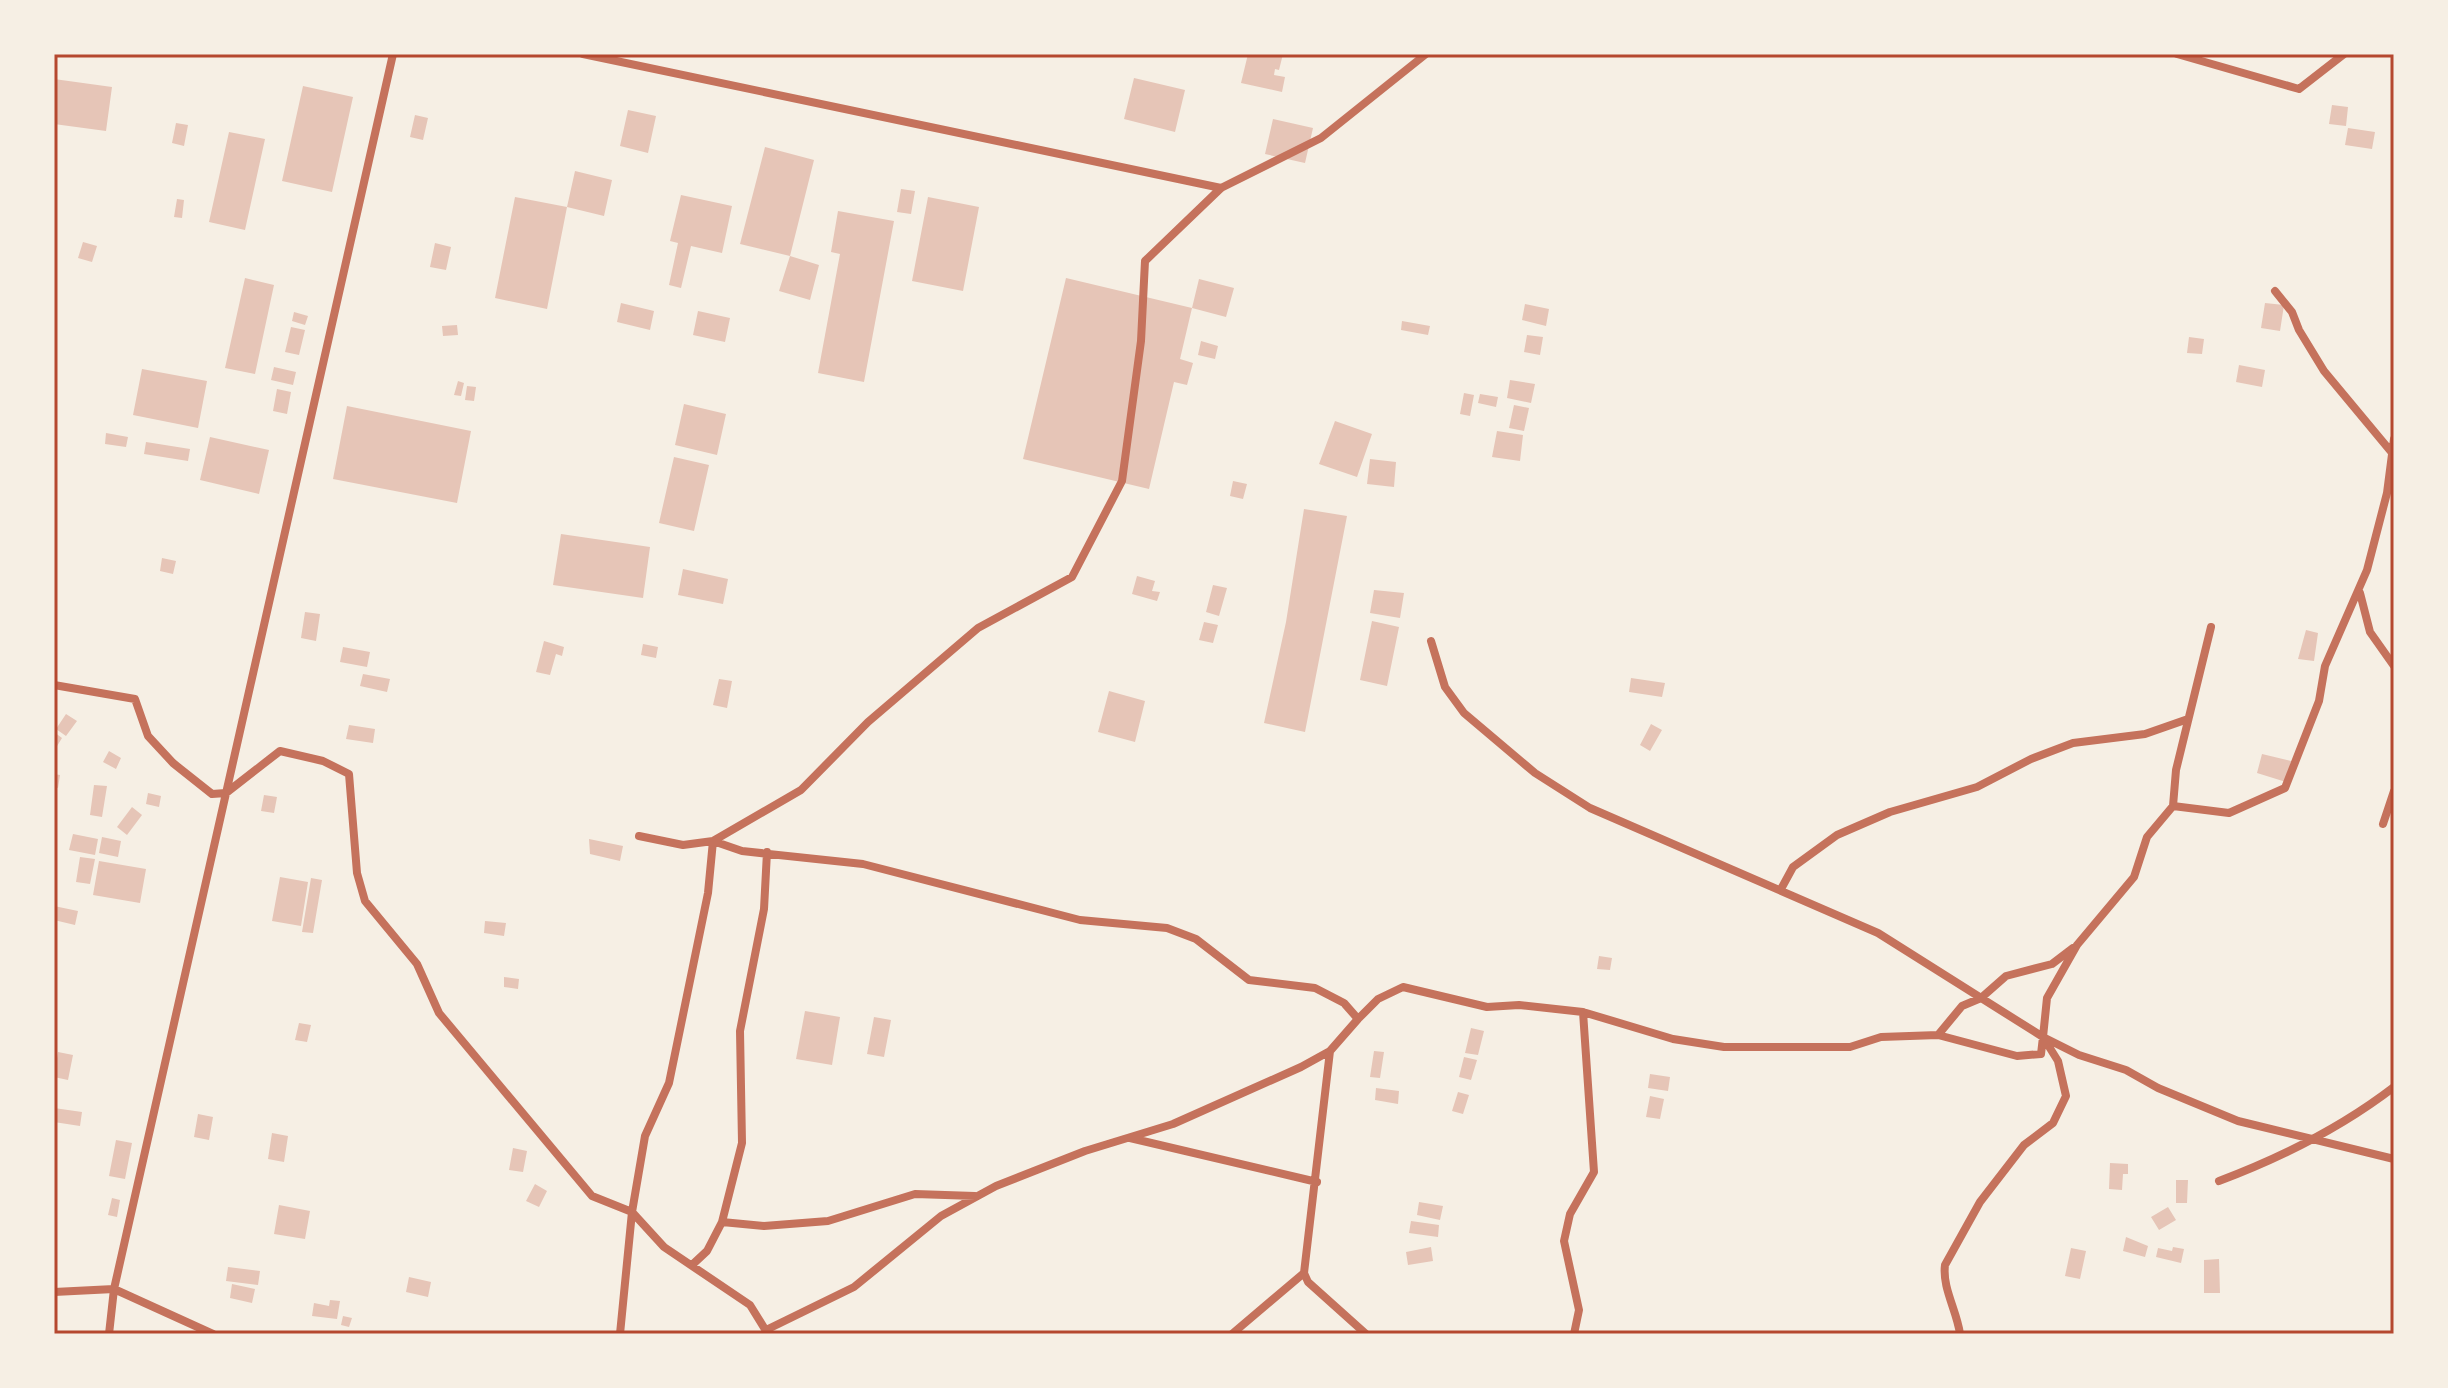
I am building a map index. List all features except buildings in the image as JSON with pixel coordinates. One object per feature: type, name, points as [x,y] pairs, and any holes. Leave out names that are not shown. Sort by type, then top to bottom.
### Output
[{"type":"street","points":[[109,1334],[114,1289],[393,54]]},
{"type":"street","points":[[583,54],[1221,188]]},
{"type":"street","points":[[639,836],[683,845],[713,841],[801,790],[868,722],[978,628],[1072,577],[1122,481],[1141,341],[1145,261],[1221,188],[1321,138],[1426,54]]},
{"type":"street","points":[[2177,54],[2299,89],[2344,54]]},
{"type":"street","points":[[2275,291],[2292,312],[2299,330],[2324,371],[2392,453]]},
{"type":"street","points":[[2173,806],[2229,813],[2285,788],[2319,701],[2325,666],[2360,592],[2391,491],[2394,439]]},
{"type":"street","points":[[2360,592],[2370,632],[2394,666]]},
{"type":"street","points":[[54,685],[135,699],[148,736],[173,763],[212,794],[226,793],[280,751],[323,761],[349,774],[357,873],[365,901],[417,964],[439,1013],[592,1196],[632,1212],[664,1247],[750,1305],[767,1332],[854,1287],[941,1216],[977,1196],[1085,1151],[1173,1124],[1330,1051],[1378,999],[1403,987],[1487,1007],[1519,1005],[1583,1012],[1695,1044],[1760,1050],[1850,1047],[1881,1037],[1938,1035],[2017,1056],[2041,1054],[2047,998],[2077,945],[2134,877],[2147,837],[2173,806],[2188,719],[2211,627]]},
{"type":"street","points":[[1431,641],[1445,687],[1464,713],[1535,773],[1590,808],[1878,933],[2043,1037],[2079,1055],[2126,1070],[2202,1107],[2308,1140],[2394,1159]]},
{"type":"street","points":[[1781,889],[1793,867],[1837,835],[1874,819],[1915,802],[1977,787],[2031,759],[2073,743],[2157,732],[2188,719]]},
{"type":"street","points":[[2383,824],[2394,791]]},
{"type":"street","points":[[713,841],[742,851],[863,864],[1080,920],[1167,928],[1196,939],[1249,980],[1315,988],[1344,1003],[1358,1019]]},
{"type":"street","points":[[620,1334],[632,1212],[645,1136],[669,1083],[708,893],[713,841]]},
{"type":"street","points":[[692,1265],[707,1251],[722,1222],[742,1143],[740,1031],[764,909],[767,852]]},
{"type":"street","points":[[1938,1035],[1962,1006],[1981,998],[2006,976],[2052,964],[2077,945]]},
{"type":"street","points":[[1574,1334],[1579,1310],[1564,1241],[1570,1214],[1594,1172],[1583,1012]]},
{"type":"street","points":[[1960,1334],[1957,1313],[1943,1277],[1945,1265],[1980,1202],[2024,1145],[2053,1123],[2066,1096],[2058,1061],[2043,1037]]},
{"type":"street","points":[[1330,1051],[1304,1273],[1308,1282],[1366,1334]]},
{"type":"street","points":[[2219,1181],[2259,1166],[2347,1120],[2394,1087]]},
{"type":"street","points":[[1129,1138],[1317,1182]]},
{"type":"street","points":[[722,1222],[773,1226],[828,1221],[915,1194],[977,1196]]},
{"type":"street","points":[[1232,1334],[1304,1273]]},
{"type":"street","points":[[54,1292],[114,1289],[213,1334]]}]
